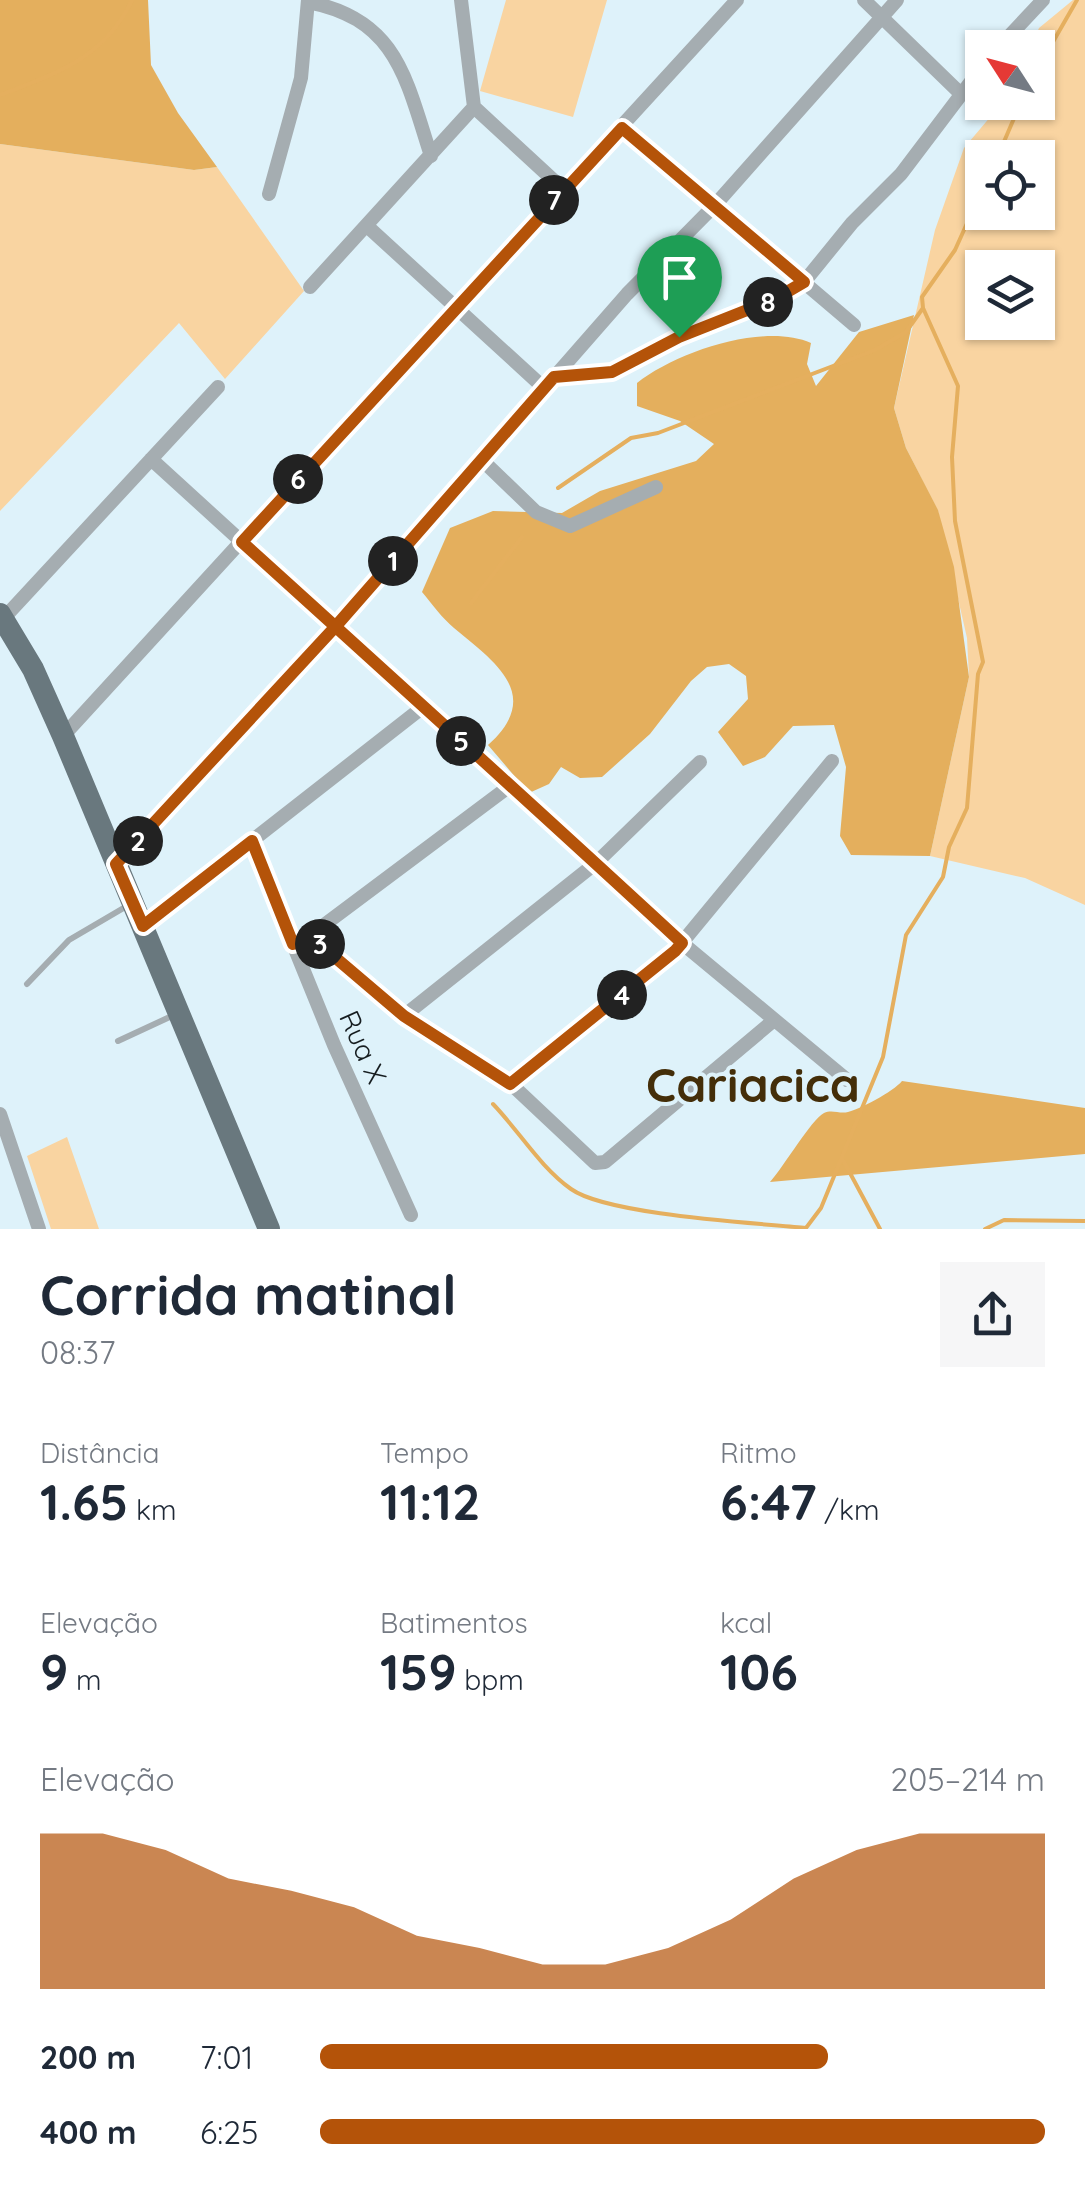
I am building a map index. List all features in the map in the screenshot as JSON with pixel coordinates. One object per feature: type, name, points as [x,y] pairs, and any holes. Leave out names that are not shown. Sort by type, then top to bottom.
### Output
[{"type":"main road","points":[[2,616],[33,668],[63,736],[269,1229]]},
{"type":"street","points":[[461,0],[474,107],[564,190]]},
{"type":"street","points":[[63,736],[736,0]]},
{"type":"street","points":[[864,0],[962,95]]},
{"type":"street","points":[[116,864],[336,626],[627,294],[716,204],[897,0]]},
{"type":"street","points":[[1015,30],[1044,0]]},
{"type":"street","points":[[269,194],[301,78],[308,1],[353,14],[382,36],[408,86],[431,156]]},
{"type":"street","points":[[367,226],[549,382],[612,372],[696,328],[775,299],[804,282],[852,222],[902,174],[965,91]]},
{"type":"street","points":[[310,287],[474,107]]},
{"type":"street","points":[[622,128],[854,325]]},
{"type":"street","points":[[2,616],[218,387]]},
{"type":"street","points":[[151,460],[682,943],[847,1080]]},
{"type":"street","points":[[482,460],[536,512],[570,526],[656,487]]},
{"type":"street","points":[[143,926],[423,707]]},
{"type":"street","points":[[510,1084],[682,943],[832,761]]},
{"type":"street","points":[[404,1016],[596,862],[700,762]]},
{"type":"street","points":[[293,944],[310,936],[512,785]]},
{"type":"street","name":"Rua X","points":[[252,841],[411,1215]]},
{"type":"street","points":[[310,936],[404,1016],[510,1084],[588,1160],[605,1162],[773,1021]]},
{"type":"street","points":[[0,1114],[39,1229]]},
{"type":"lane","points":[[28,984],[70,940],[133,903]]},
{"type":"lane","points":[[118,1041],[179,1012]]},
{"type":"shaded area","points":[[0,0],[148,0],[151,65],[178,113],[217,167],[194,170],[0,144]]},
{"type":"shaded area","points":[[506,0],[607,0],[573,117],[480,91]]},
{"type":"shaded area","points":[[1073,0],[1085,0],[1085,905],[1025,878],[930,856],[969,677],[967,638],[938,511],[906,448],[894,408],[935,230],[965,147],[965,230],[1055,230],[1055,140],[971,140],[988,120],[1055,120],[1055,30],[1038,30]]},
{"type":"shaded area","points":[[0,144],[194,170],[217,167],[304,291],[225,379],[179,323],[0,511]]},
{"type":"shaded area","points":[[914,315],[894,408],[906,448],[938,510],[954,567],[969,677],[930,856],[851,855],[840,836],[846,767],[834,725],[793,726],[765,757],[743,766],[718,732],[748,699],[746,676],[729,664],[707,667],[691,681],[650,734],[602,777],[580,778],[561,767],[549,784],[529,793],[488,745],[504,727],[512,710],[513,695],[507,680],[422,592],[450,528],[493,511],[562,513],[600,491],[696,461],[714,444],[680,421],[637,406],[637,383],[674,361],[746,338],[792,337],[811,343],[807,364],[816,386],[859,332]]},
{"type":"shaded area","points":[[902,1081],[1085,1108],[1085,1154],[770,1182],[824,1113],[853,1110]]},
{"type":"shaded area","points":[[67,1137],[99,1229],[51,1229],[27,1156]]},
{"type":"waterway","points":[[0,95],[60,71],[93,50],[121,20],[132,0]]},
{"type":"waterway","points":[[1055,38],[1077,0]]},
{"type":"waterway","points":[[1005,140],[1013,120]]},
{"type":"waterway","points":[[558,488],[631,438],[658,433],[875,350],[906,332],[923,308],[922,297],[955,250],[965,228]]},
{"type":"waterway","points":[[493,1104],[549,1170],[589,1198],[684,1216],[806,1228],[821,1208],[883,1057],[906,935],[943,877],[949,847],[967,808],[978,674],[983,662],[955,521],[952,457],[958,386],[923,308]]},
{"type":"waterway","points":[[471,603],[522,537]]},
{"type":"waterway","points":[[843,1160],[880,1229]]},
{"type":"waterway","points":[[985,1229],[1004,1220],[1085,1221]]},
{"type":"district","name":"Cariacica","points":[[753,1085]]},
{"type":"route","points":[[679,337],[612,372],[580,378],[554,377],[336,626],[116,864],[143,926],[252,841],[293,944],[310,936],[404,1016],[510,1084],[675,951],[682,943],[512,785],[423,707],[336,626],[242,542],[622,128],[804,282],[760,306],[679,337]]}]
